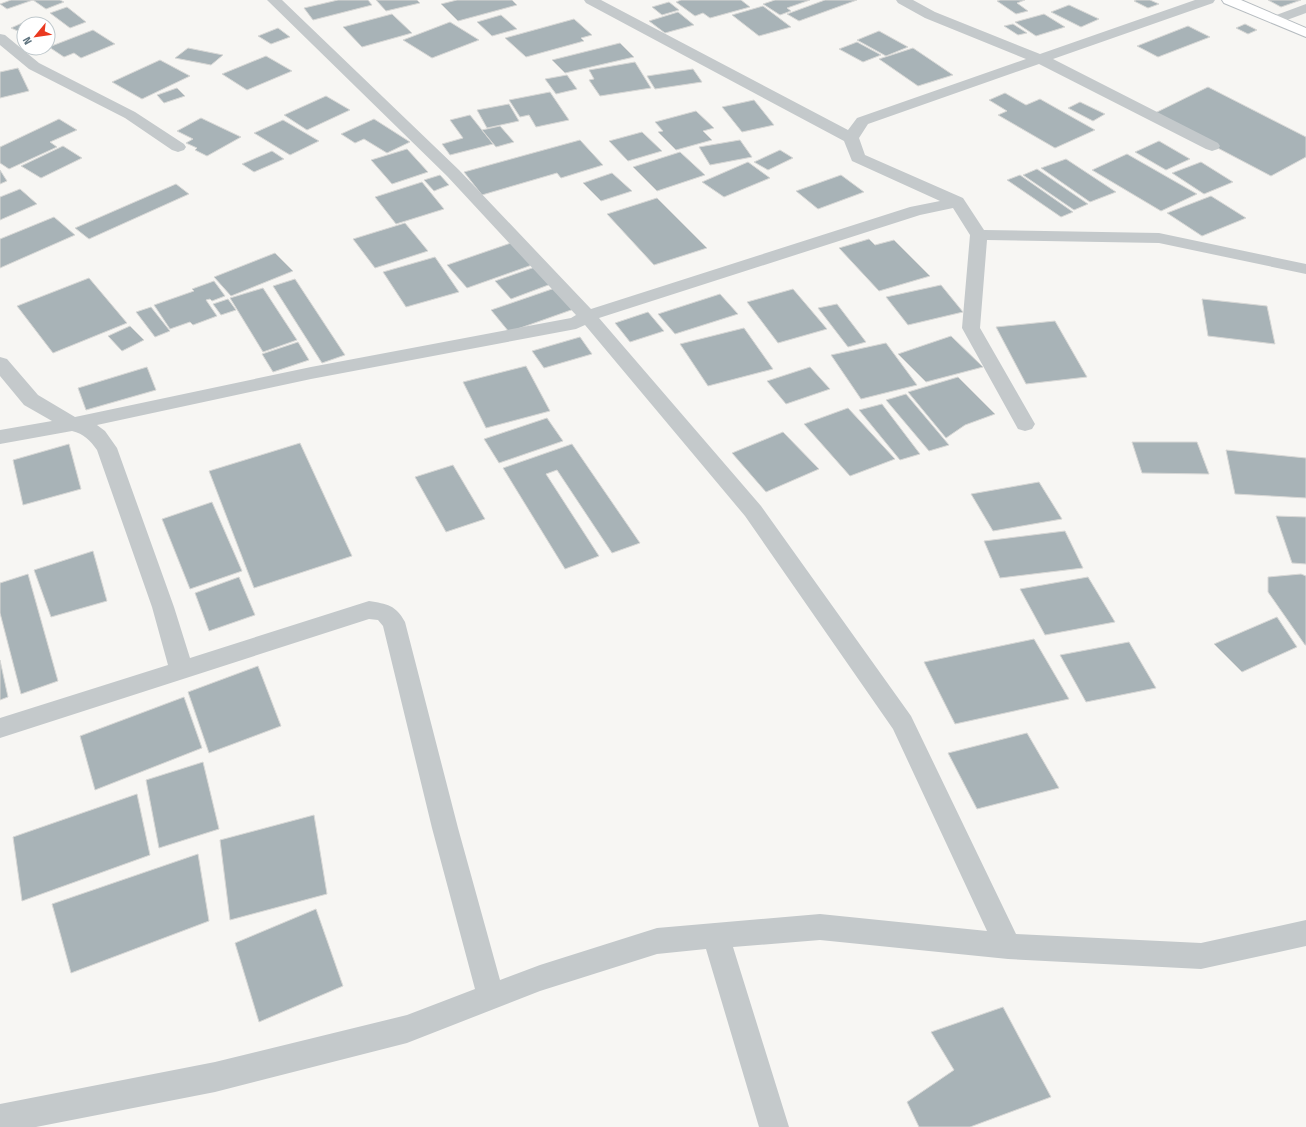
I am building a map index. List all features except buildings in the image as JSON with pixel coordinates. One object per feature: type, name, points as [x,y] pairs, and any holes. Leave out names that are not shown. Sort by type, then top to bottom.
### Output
[{"type":"street","points":[[274,0],[453,173],[587,316],[753,511],[902,723],[1008,946]]},
{"type":"street","points":[[591,0],[851,138],[858,158],[956,202],[979,235],[971,328],[1025,424]]},
{"type":"street","points":[[903,0],[930,15],[1038,59],[1212,146]]},
{"type":"street","points":[[851,138],[862,121],[1208,0]]},
{"type":"street","points":[[1229,0],[1306,33]]},
{"type":"street","points":[[1276,20],[1306,8]]},
{"type":"street","points":[[0,38],[34,66],[130,115],[178,147]]},
{"type":"street","points":[[0,437],[72,424],[311,373],[576,323],[587,316],[916,211],[956,202]]},
{"type":"street","points":[[979,235],[1159,238],[1306,269]]},
{"type":"street","points":[[0,363],[31,400],[72,424],[87,428],[98,436],[107,448],[163,607],[180,669]]},
{"type":"street","points":[[0,728],[180,669],[369,610],[384,612],[394,622],[445,828],[491,997]]},
{"type":"street","points":[[0,1119],[222,1075],[407,1029],[540,978],[656,941],[820,927],[1008,946],[1201,956],[1306,933]]},
{"type":"street","points":[[716,936],[774,1127]]}]
